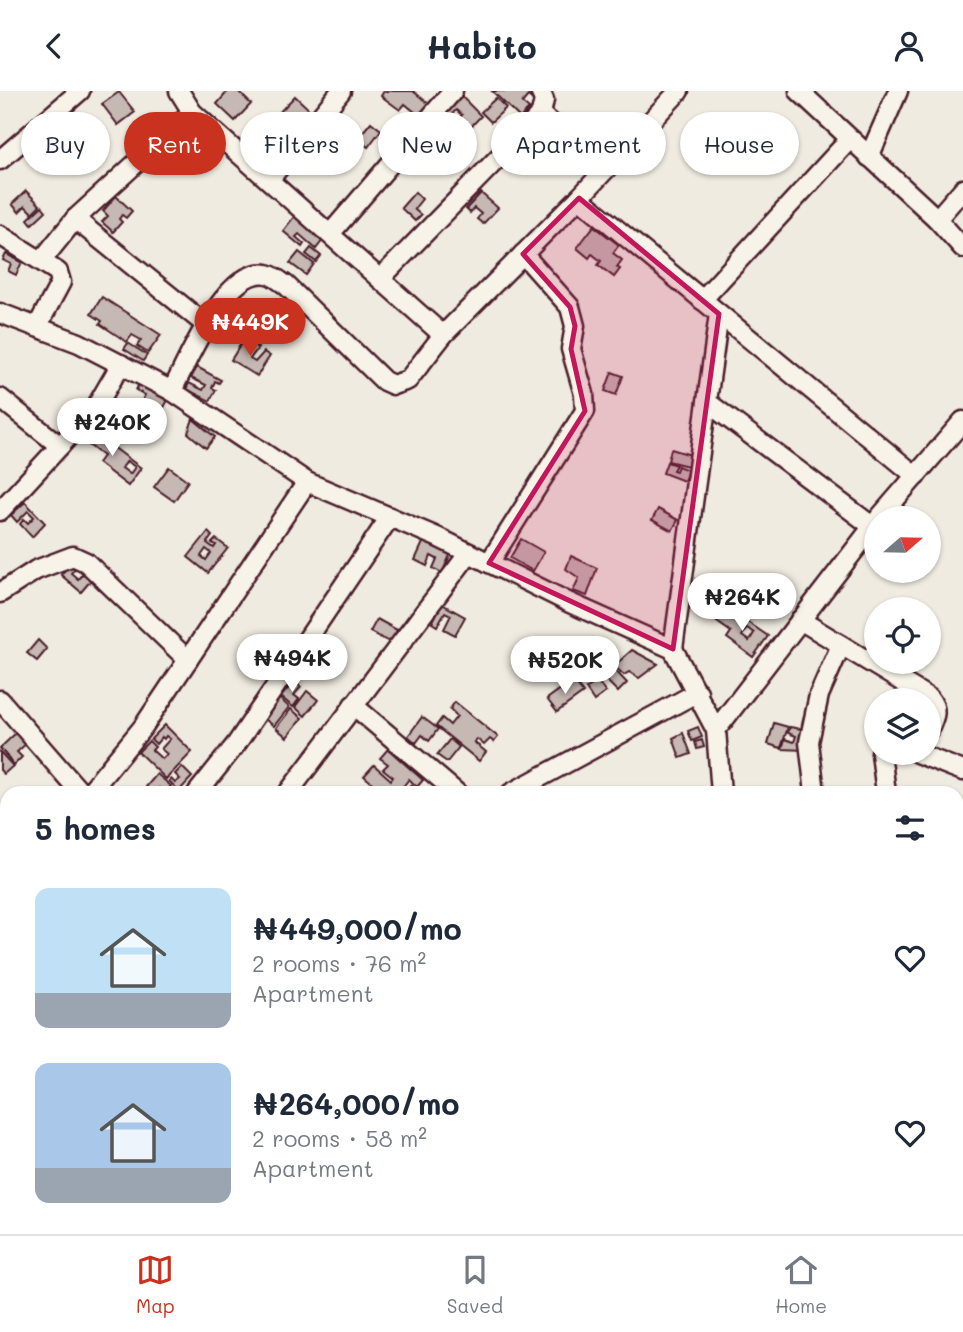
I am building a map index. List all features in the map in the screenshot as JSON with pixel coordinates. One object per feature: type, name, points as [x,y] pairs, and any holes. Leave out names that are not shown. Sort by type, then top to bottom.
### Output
[{"type":"street","points":[[0,160],[80,91]]},
{"type":"street","points":[[178,91],[192,112]]},
{"type":"street","points":[[269,180],[341,91]]},
{"type":"street","points":[[330,234],[453,91]]},
{"type":"street","points":[[540,91],[544,100],[541,112]]},
{"type":"street","points":[[659,112],[679,91]]},
{"type":"street","points":[[799,91],[815,98],[850,139],[937,219],[963,249]]},
{"type":"street","points":[[870,157],[898,91]]},
{"type":"street","points":[[702,300],[850,139]]},
{"type":"street","points":[[226,142],[443,335]]},
{"type":"street","points":[[380,279],[491,165]]},
{"type":"street","points":[[42,260],[75,219],[124,174]]},
{"type":"street","points":[[172,391],[206,325],[234,285],[248,277],[267,274],[286,285],[384,381],[393,385],[408,380],[443,335],[600,175]]},
{"type":"street","points":[[937,219],[963,189]]},
{"type":"street","points":[[579,198],[916,476]]},
{"type":"street","points":[[75,219],[206,325]]},
{"type":"street","points":[[0,235],[58,272],[61,282],[37,327]]},
{"type":"street","points":[[489,563],[585,411],[584,394],[571,349],[575,326],[570,307],[523,254]]},
{"type":"street","points":[[0,313],[79,343],[172,391],[307,482],[469,553],[570,603],[673,649],[716,730],[721,786]]},
{"type":"street","points":[[673,649],[719,314]]},
{"type":"street","points":[[0,511],[96,407],[121,364]]},
{"type":"street","points":[[0,398],[60,446]]},
{"type":"street","points":[[707,402],[864,513]]},
{"type":"street","points":[[890,506],[963,421]]},
{"type":"street","points":[[95,786],[143,727],[307,482]]},
{"type":"street","points":[[202,786],[236,743],[390,517]]},
{"type":"street","points":[[716,730],[864,537]]},
{"type":"street","points":[[293,786],[469,553]]},
{"type":"street","points":[[0,593],[36,570],[74,556],[86,562],[188,660]]},
{"type":"street","points":[[800,620],[912,688]]},
{"type":"street","points":[[814,786],[809,742],[819,695],[841,645]]},
{"type":"street","points":[[524,786],[698,692]]},
{"type":"street","points":[[353,705],[449,786]]},
{"type":"street","points":[[4,711],[74,786]]},
{"type":"street","points":[[941,762],[963,771]]},
{"type":"street","points":[[882,765],[885,786]]},
{"type":"highlighted area","points":[[579,198],[719,314],[673,649],[489,563],[585,411],[571,349],[575,326],[570,307],[523,254]]},
{"type":"building","points":[[228,91],[238,91],[251,104],[240,112],[235,121],[217,104]]},
{"type":"building","points":[[384,91],[413,91],[429,104],[423,112],[415,112],[405,104],[400,110],[381,96]]},
{"type":"building","points":[[492,91],[534,91],[540,97],[535,102],[528,96],[522,103],[529,109],[526,112],[514,112]]},
{"type":"building","points":[[119,92],[135,112],[124,112],[124,120],[118,125],[102,104]]},
{"type":"building","points":[[295,96],[312,112],[280,112]]},
{"type":"building","points":[[462,97],[477,112],[446,112]]},
{"type":"building","points":[[496,98],[506,108],[502,112],[491,112],[491,122],[481,112]]},
{"type":"building","points":[[371,122],[378,128],[378,134],[368,147],[364,144],[364,130]]},
{"type":"building","points":[[26,191],[40,205],[32,213],[25,206],[19,212],[12,204]]},
{"type":"building","points":[[415,192],[422,199],[414,209],[421,215],[415,221],[401,208]]},
{"type":"building","points":[[481,193],[498,208],[483,224],[477,219],[481,214],[474,208],[470,213],[466,209]]},
{"type":"building","points":[[116,196],[132,211],[126,218],[122,215],[119,219],[122,222],[113,232],[102,222],[108,216],[103,211]]},
{"type":"building","points":[[42,206],[46,211],[32,224],[28,219]]},
{"type":"building","points":[[297,213],[326,236],[316,249],[299,234],[296,237],[304,244],[302,247],[283,231]]},
{"type":"building","points":[[594,226],[619,245],[613,253],[622,260],[614,277],[598,265],[601,261],[592,254],[589,258],[577,248]]},
{"type":"building","points":[[311,248],[321,256],[316,262],[306,254]]},
{"type":"building","points":[[299,252],[314,264],[306,275],[290,263]]},
{"type":"building","points":[[6,254],[22,262],[16,275],[8,271],[11,264],[3,260]]},
{"type":"building","points":[[102,297],[161,335],[148,353],[137,346],[141,340],[132,335],[127,342],[100,324],[102,321],[91,314]]},
{"type":"building","points":[[244,339],[258,348],[250,359],[255,362],[264,352],[270,356],[257,376],[231,360]]},
{"type":"building","points":[[128,343],[147,355],[143,361],[124,349]]},
{"type":"building","points":[[197,367],[221,380],[219,383],[215,381],[212,388],[216,390],[210,401],[186,389],[189,383],[203,390],[206,385],[191,378]]},
{"type":"building","points":[[612,372],[623,376],[616,395],[605,391]]},
{"type":"building","points":[[139,384],[168,400],[162,411],[155,405],[147,413],[138,409],[145,395],[136,390]]},
{"type":"building","points":[[193,419],[215,437],[206,448],[188,433]]},
{"type":"building","points":[[88,428],[141,468],[128,486],[98,463],[103,456],[81,439]],"holes":[[[127,461],[135,467],[130,474],[122,468]]]},
{"type":"building","points":[[671,449],[691,455],[688,466],[668,461]]},
{"type":"building","points":[[667,462],[676,465],[673,470],[676,471],[678,466],[688,470],[684,481],[663,473]]},
{"type":"building","points":[[169,467],[188,481],[174,501],[154,487]]},
{"type":"building","points":[[25,502],[45,523],[32,537],[20,524],[24,519],[28,523],[34,517],[28,511],[17,522],[11,515]]},
{"type":"building","points":[[658,509],[678,520],[672,531],[652,520]]},
{"type":"building","points":[[208,532],[212,536],[207,543],[214,548],[216,545],[212,543],[216,539],[228,548],[208,573],[188,557]],"holes":[[[206,549],[211,553],[206,560],[201,556]]]},
{"type":"building","points":[[425,538],[452,551],[442,573],[433,568],[437,559],[431,556],[427,566],[415,560]]},
{"type":"building","points":[[521,539],[544,552],[533,571],[510,558]]},
{"type":"building","points":[[571,556],[597,568],[587,596],[573,591],[579,578],[566,569]]},
{"type":"building","points":[[72,561],[77,566],[71,573],[78,579],[85,571],[93,578],[81,592],[61,575]]},
{"type":"building","points":[[442,604],[465,617],[455,635],[444,629],[451,615],[445,612],[437,626],[432,623]]},
{"type":"building","points":[[727,608],[768,636],[753,657],[727,638],[731,632],[717,622]],"holes":[[[747,628],[754,633],[749,641],[742,636]]]},
{"type":"building","points":[[377,619],[397,630],[391,643],[370,632]]},
{"type":"building","points":[[38,640],[47,649],[37,661],[27,653]]},
{"type":"building","points":[[632,650],[658,664],[639,678],[629,672],[624,675],[614,666]]},
{"type":"building","points":[[612,667],[627,683],[618,692],[603,677]]},
{"type":"building","points":[[573,680],[583,693],[557,712],[547,699]]},
{"type":"building","points":[[294,681],[301,687],[294,695],[299,699],[293,707],[281,697]]},
{"type":"building","points":[[597,681],[606,692],[594,701],[586,689]]},
{"type":"building","points":[[307,691],[318,700],[305,716],[295,707]]},
{"type":"building","points":[[278,697],[289,707],[274,726],[262,717]]},
{"type":"building","points":[[455,702],[498,737],[494,742],[490,739],[484,745],[477,739],[474,742],[486,752],[479,761],[436,726],[442,718],[450,725],[457,716],[450,709]]},
{"type":"building","points":[[291,709],[302,718],[287,737],[276,728]]},
{"type":"building","points":[[422,717],[438,729],[429,741],[422,735],[416,743],[408,736]]},
{"type":"building","points":[[774,723],[788,727],[781,748],[768,744]]},
{"type":"building","points":[[165,725],[192,752],[166,779],[138,752],[149,741],[155,747],[152,750],[162,759],[167,754],[161,749],[170,739],[162,737],[156,744],[151,739]]},
{"type":"building","points":[[698,727],[702,737],[692,741],[688,731]]},
{"type":"building","points":[[790,727],[802,729],[804,750],[782,749],[785,739],[794,742],[796,736],[788,733]]},
{"type":"building","points":[[19,730],[29,741],[17,752],[22,757],[14,765],[0,748]]},
{"type":"building","points":[[683,733],[691,754],[680,758],[673,738]]},
{"type":"building","points":[[450,739],[459,747],[447,762],[437,755]]},
{"type":"building","points":[[702,740],[704,747],[697,749],[695,742]]},
{"type":"building","points":[[388,749],[423,780],[418,786],[409,779],[404,786],[376,786],[364,776],[374,765],[391,780],[393,777],[383,769],[388,764],[380,758]]},
{"type":"building","points":[[0,752],[13,766],[4,774],[0,770]]},
{"type":"building","points":[[182,767],[192,777],[184,786],[174,786],[169,781],[171,779],[175,783],[180,779],[175,774]]},
{"type":"building","points":[[157,774],[171,786],[147,786]]}]
